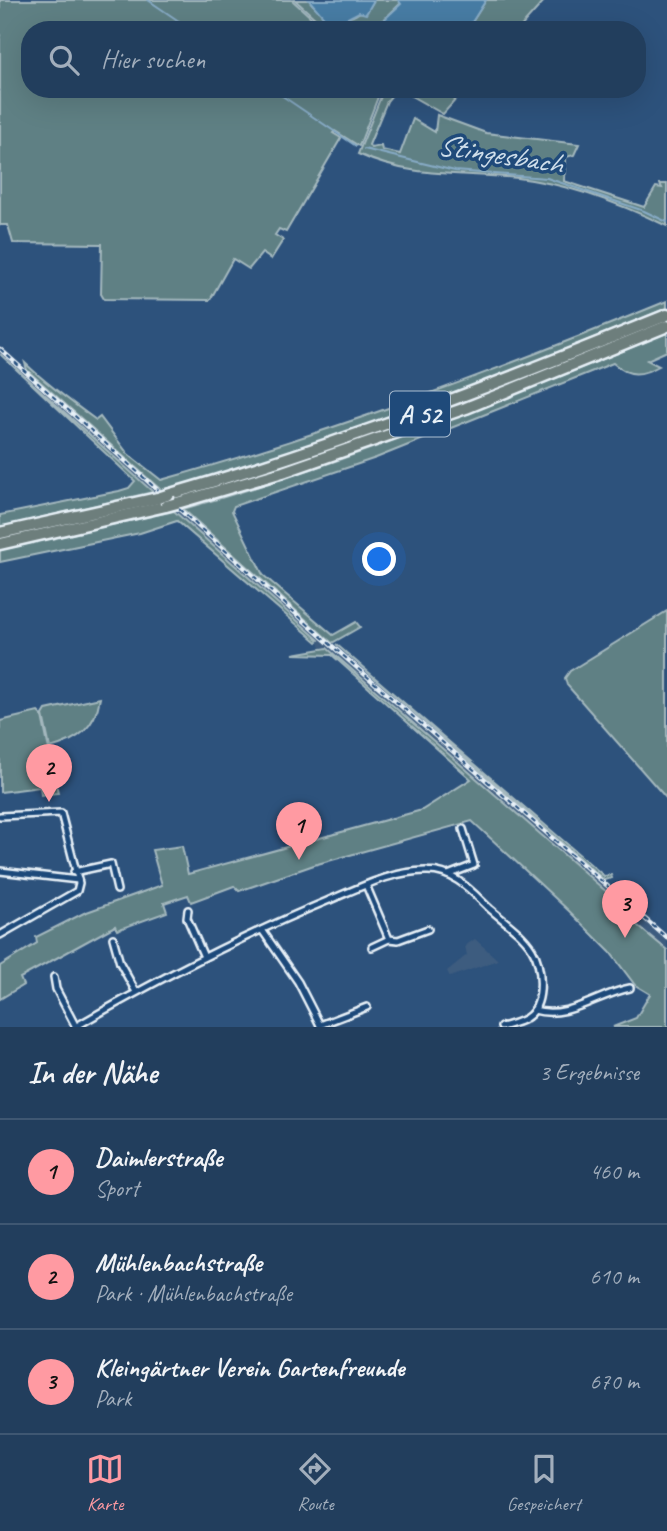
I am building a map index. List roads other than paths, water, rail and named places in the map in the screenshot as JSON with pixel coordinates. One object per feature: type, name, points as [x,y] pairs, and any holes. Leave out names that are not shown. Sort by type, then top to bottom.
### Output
[{"type":"highway","name":"A 52","points":[[0,544],[164,500],[363,435],[463,398],[667,315]]},
{"type":"highway","name":"A 52","points":[[0,533],[164,500],[177,503],[295,468],[467,408],[667,326]]},
{"type":"street","points":[[0,816],[59,812],[64,820],[78,880],[77,891],[0,935]]},
{"type":"street","points":[[448,875],[474,865],[463,829]]},
{"type":"street","points":[[74,872],[111,864],[117,890]]},
{"type":"street","points":[[0,871],[78,880]]},
{"type":"street","points":[[54,977],[56,989],[76,1027],[204,957],[366,885],[417,872],[448,875],[464,885],[532,949],[540,977],[534,1010],[525,1019],[501,1027]]},
{"type":"street","points":[[366,885],[389,939]]},
{"type":"street","points":[[188,910],[187,918],[204,957]]},
{"type":"street","points":[[372,947],[389,939],[395,941],[428,929]]},
{"type":"street","points":[[262,930],[298,982],[320,1026],[366,1007]]},
{"type":"street","points":[[113,938],[120,962],[136,992]]},
{"type":"street","points":[[534,1010],[548,1012],[576,1008],[630,988]]},
{"type":"street","points":[[88,1020],[92,1027]]},
{"type":"waterway","name":"Stingesbach","points":[[148,0],[179,21]]},
{"type":"waterway","name":"Stingesbach","points":[[285,98],[356,146]]},
{"type":"waterway","name":"Stingesbach","points":[[364,149],[455,171],[547,178],[644,211],[667,222]]},
{"type":"railway","points":[[0,349],[331,645],[667,938]]},
{"type":"place","name":"Mühlenbachstraße","points":[[49,802]]},
{"type":"place","name":"Daimlerstraße","points":[[299,860]]},
{"type":"place","name":"Kleingärtner Verein Gartenfreunde","points":[[625,938]]}]
